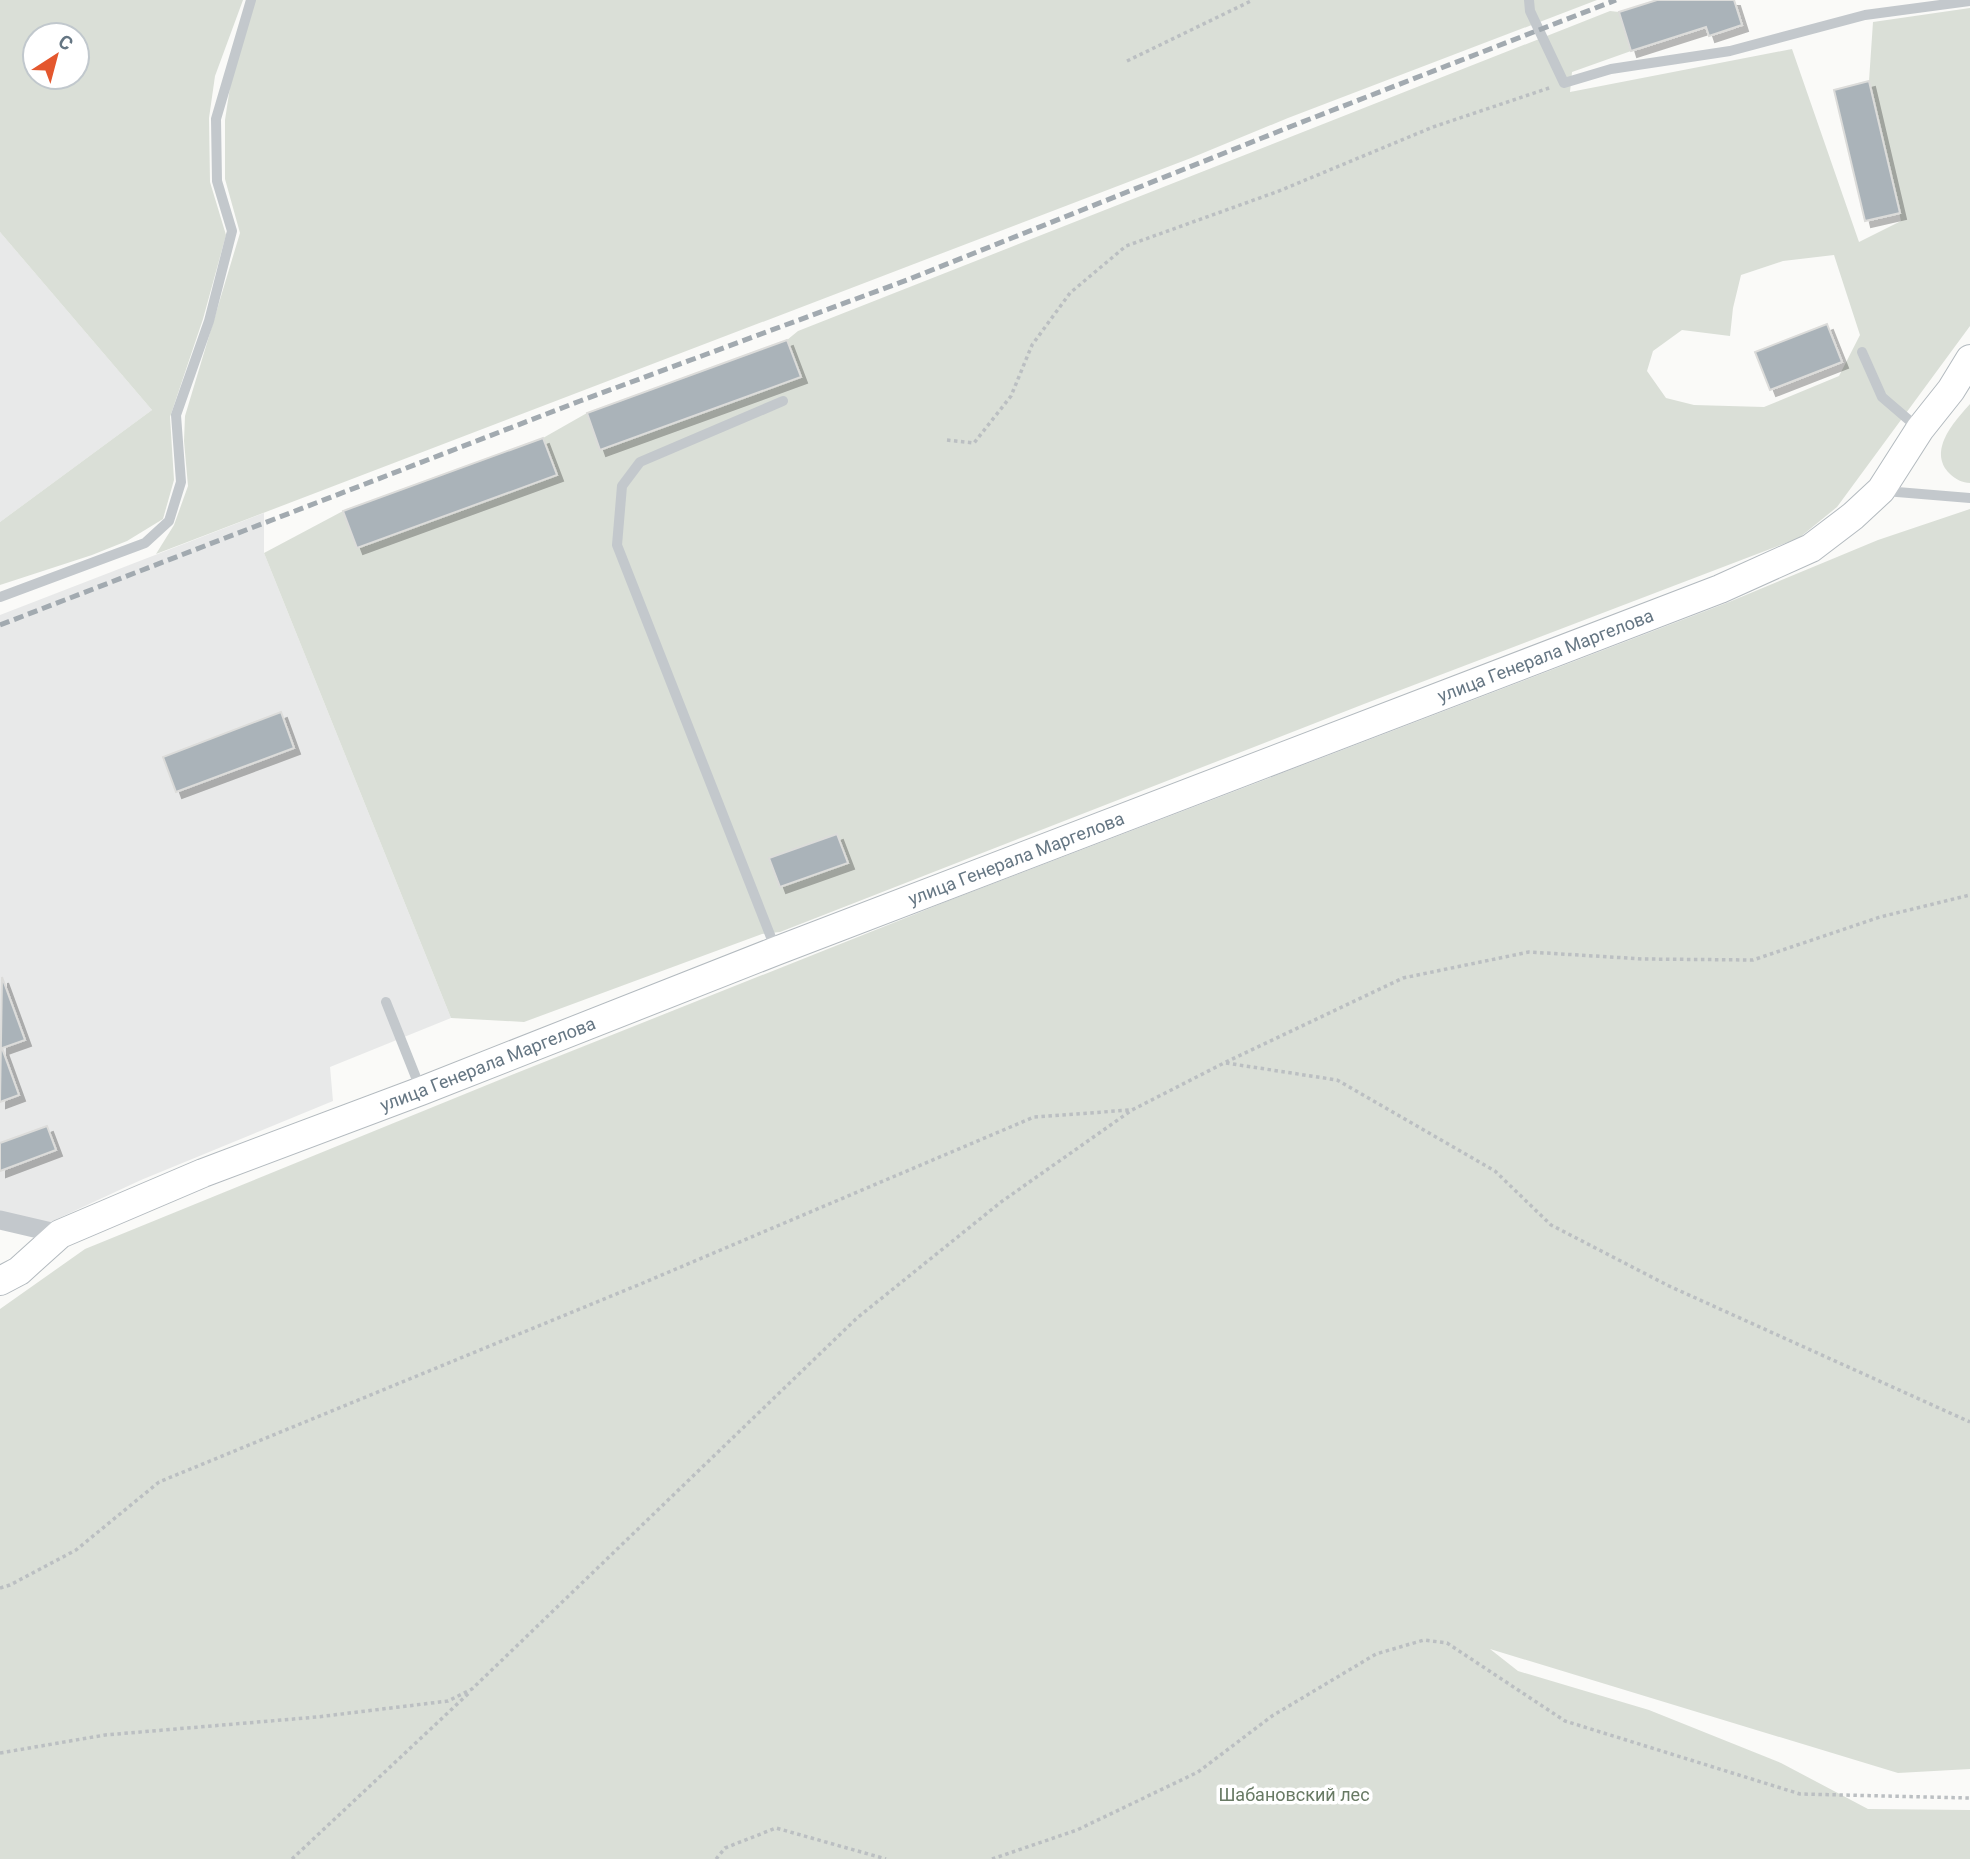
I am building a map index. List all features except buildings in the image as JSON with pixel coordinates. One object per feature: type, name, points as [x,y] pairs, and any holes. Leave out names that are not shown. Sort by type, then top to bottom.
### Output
[{"type":"main road","name":"улица Генерала Маргелова","points":[[0,1281],[19,1271],[60,1234],[203,1173],[1720,589],[1811,548],[1853,516],[1881,490],[1970,359]]},
{"type":"street","points":[[0,1220],[60,1234]]},
{"type":"lane","points":[[0,597],[145,543],[169,521],[181,482],[176,415],[209,321],[232,231],[217,181],[216,119],[251,0]]},
{"type":"lane","points":[[1529,0],[1530,11],[1564,83],[1611,69],[1730,51],[1865,15],[1970,1]]},
{"type":"lane","points":[[1862,352],[1882,397],[1920,429]]},
{"type":"lane","points":[[776,951],[617,545],[621,486],[640,462],[783,401]]},
{"type":"lane","points":[[1881,490],[1970,498]]},
{"type":"lane","points":[[386,1002],[421,1091]]},
{"type":"path","points":[[1127,61],[1252,0]]},
{"type":"path","points":[[947,440],[974,443],[1011,396],[1032,345],[1070,293],[1126,246],[1279,191],[1433,127],[1564,83]]},
{"type":"path","points":[[292,1859],[857,1318],[1001,1202],[1132,1110],[1403,978],[1529,951],[1643,959],[1753,960],[1880,918],[1970,895]]},
{"type":"path","points":[[1224,1063],[1337,1080],[1495,1171],[1551,1225],[1669,1286],[1970,1422]]},
{"type":"path","points":[[0,1588],[76,1549],[159,1482],[643,1283],[1034,1117],[1132,1110]]},
{"type":"path","points":[[992,1859],[1077,1830],[1198,1772],[1272,1716],[1376,1654],[1424,1640],[1447,1643],[1565,1721],[1800,1794],[1970,1798]]},
{"type":"path","points":[[0,1753],[105,1735],[317,1717],[448,1701],[472,1689]]},
{"type":"path","points":[[716,1859],[725,1848],[776,1828],[886,1859]]},
{"type":"shaded area","points":[[0,232],[152,410],[0,522]]},
{"type":"shaded area","points":[[264,513],[264,553],[451,1018],[330,1067],[333,1101],[141,1180],[42,1226],[0,1213],[0,615]]},
{"type":"green space","points":[[0,0],[243,0],[215,76],[209,118],[210,182],[226,235],[203,319],[170,417],[174,480],[163,519],[127,541],[0,585],[0,522],[152,410],[0,232]]},
{"type":"green space","points":[[253,0],[1597,0],[156,554],[174,525],[188,486],[185,416],[240,233],[225,179],[225,120],[232,74]]},
{"type":"green space","points":[[1970,8],[1970,326],[1837,507],[1799,538],[780,932],[762,934],[524,1022],[451,1018],[264,553],[343,511],[357,548],[557,475],[543,438],[587,413],[601,450],[800,377],[787,340],[798,331],[1610,11],[1619,12],[1631,51],[1572,72],[1570,92],[1792,49],[1859,242],[1901,221],[1869,81],[1873,22]],"holes":[[[1834,255],[1860,335],[1839,376],[1764,407],[1694,405],[1666,398],[1647,371],[1653,351],[1682,330],[1730,336],[1741,275],[1783,261]],[[837,834],[847,862],[770,858]]]},
{"type":"green space","points":[[1970,404],[1970,483],[1950,474],[1941,456],[1945,437]]},
{"type":"green space","name":"Шабановский лес","points":[[1970,509],[1970,1769],[1898,1773],[1490,1649],[1518,1671],[1649,1710],[1781,1763],[1868,1809],[1970,1810],[1970,1859],[0,1859],[0,1309],[85,1249],[948,901],[1729,602],[1878,540]]},
{"type":"railway","points":[[0,625],[580,401],[907,280],[1616,0]]}]
